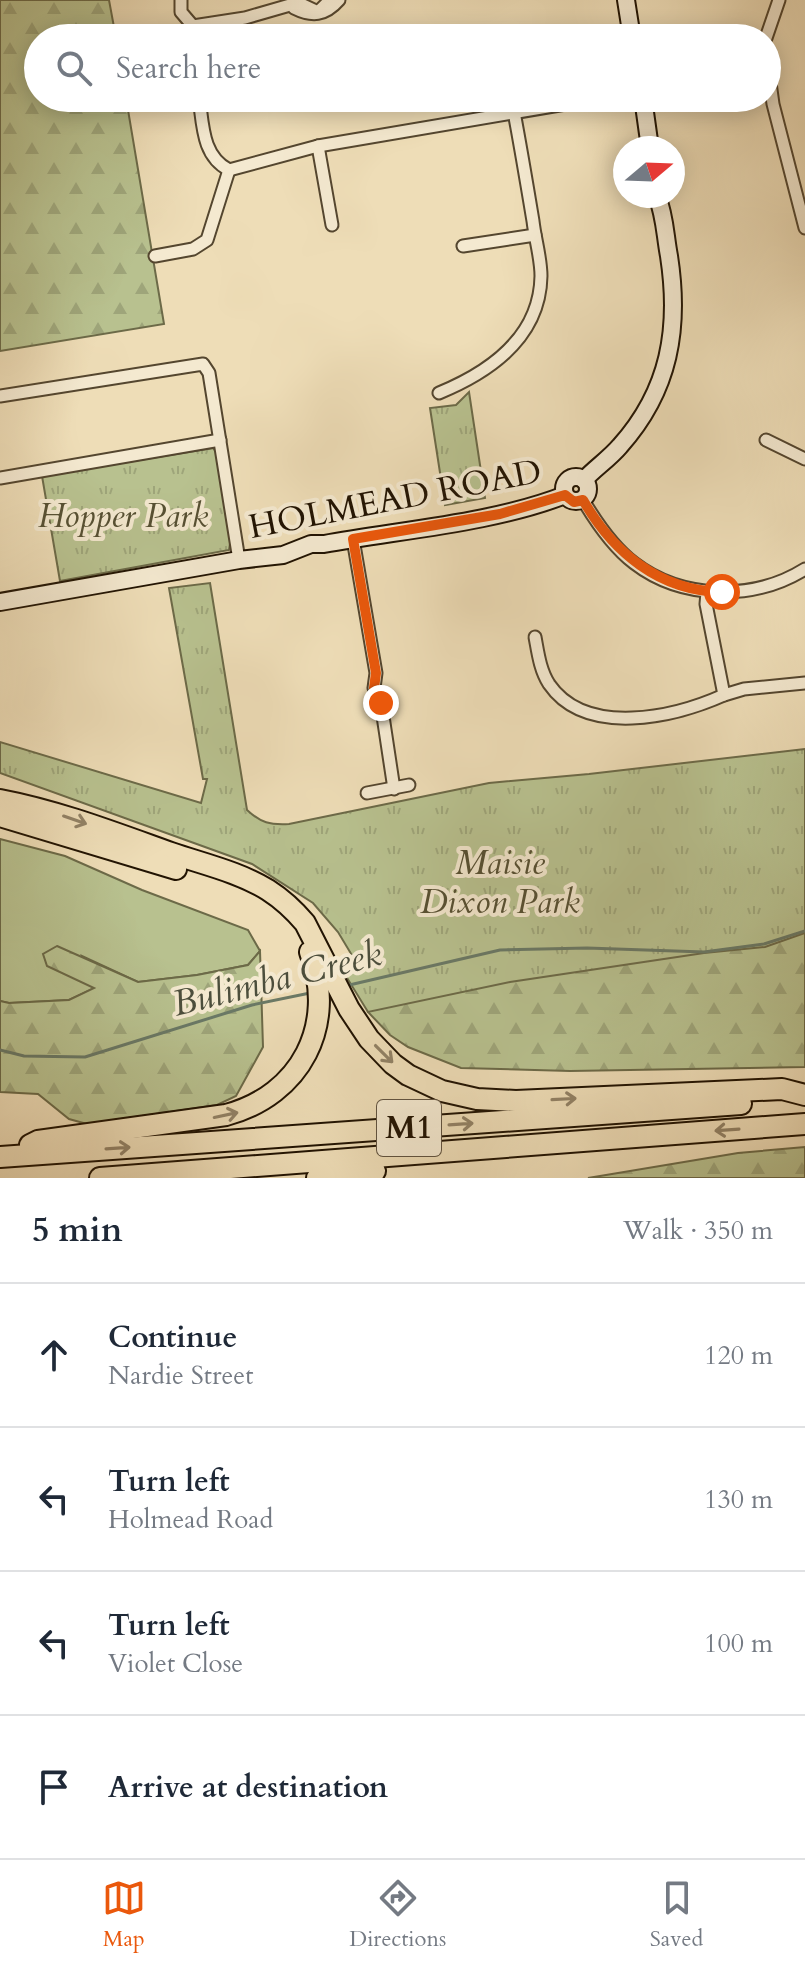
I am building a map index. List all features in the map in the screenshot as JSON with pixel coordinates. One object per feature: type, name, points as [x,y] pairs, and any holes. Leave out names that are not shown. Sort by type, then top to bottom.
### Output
[{"type":"highway","points":[[0,800],[51,812],[144,843],[267,890],[295,911],[305,923],[324,973],[311,1043],[298,1067],[278,1089],[253,1106],[226,1115],[38,1141],[6,1156]]},
{"type":"highway","points":[[0,816],[219,882],[262,898],[294,927],[369,1039],[408,1075],[442,1091],[477,1099],[516,1101],[782,1089],[805,1097]]},
{"type":"highway","name":"M1","points":[[6,1156],[805,1097]]},
{"type":"highway","name":"M1","points":[[100,1178],[805,1124]]},
{"type":"highway","points":[[317,1178],[378,1170],[394,1157]]},
{"type":"street","points":[[318,12],[330,0]]},
{"type":"street","points":[[225,24],[290,5],[301,4],[318,12],[326,12],[339,0]]},
{"type":"street","points":[[626,0],[630,24]]},
{"type":"street","points":[[771,24],[779,0]]},
{"type":"street","points":[[182,3],[187,24]]},
{"type":"street","points":[[202,112],[210,154],[219,165],[229,170],[318,146],[514,112],[541,278],[536,304],[530,321],[500,360],[439,393]]},
{"type":"street","points":[[645,112],[648,136]]},
{"type":"street","points":[[775,112],[805,228]]},
{"type":"street","points":[[318,146],[332,225]]},
{"type":"street","points":[[155,256],[193,249],[207,240],[229,170]]},
{"type":"street","name":"HOLMEAD ROAD","points":[[584,480],[633,430],[657,389],[669,355],[674,295],[661,208]]},
{"type":"street","points":[[463,246],[535,235]]},
{"type":"street","points":[[0,396],[203,364],[209,373],[239,560]]},
{"type":"street","points":[[0,478],[220,440]]},
{"type":"street","points":[[766,440],[805,459]]},
{"type":"street","name":"HOLMEAD ROAD","points":[[577,477],[584,480],[588,490],[583,500],[574,502],[565,495],[567,481],[577,477]]},
{"type":"street","name":"HOLMEAD ROAD","points":[[0,602],[283,555],[311,544],[500,514],[565,495]]},
{"type":"street","points":[[583,500],[609,537],[633,562],[669,582],[707,592],[767,586],[805,569]]},
{"type":"street","points":[[353,539],[375,664],[374,688],[381,703],[394,789]]},
{"type":"street","points":[[707,592],[706,604],[724,695]]},
{"type":"street","points":[[535,637],[541,667],[548,683],[563,701],[602,715],[659,717],[744,689],[805,683]]},
{"type":"street","points":[[367,793],[409,785]]},
{"type":"green space","points":[[0,0],[109,0],[113,24],[24,24],[24,112],[128,112],[164,324],[0,351]]},
{"type":"green space","points":[[469,392],[485,498],[445,505],[430,408],[456,405]]},
{"type":"green space","name":"Hopper Park","points":[[213,448],[231,538],[229,550],[60,581],[42,476]]},
{"type":"green space","name":"Maisie Dixon Park","points":[[210,583],[247,810],[257,818],[289,824],[489,783],[805,749],[805,933],[765,947],[510,982],[368,1012],[344,973],[356,962],[338,932],[313,903],[252,864],[0,773],[0,742],[201,803],[207,779],[203,779],[169,588]]},
{"type":"green space","points":[[0,839],[65,856],[142,890],[248,930],[260,951],[248,965],[138,982],[82,956],[95,988],[69,1000],[0,1001]]},
{"type":"green space","points":[[805,920],[805,1067],[570,1071],[461,1068],[408,1047],[390,1035],[368,1012],[434,975]]},
{"type":"green space","points":[[57,946],[138,982],[248,965],[260,951],[263,1047],[236,1096],[217,1105],[87,1124],[69,1119],[38,1094],[0,1092],[0,1001],[69,1000],[94,988],[47,966],[43,954]]},
{"type":"green space","points":[[805,1147],[805,1178],[588,1178],[738,1153]]},
{"type":"waterway","name":"Bulimba Creek","points":[[345,986],[500,950],[587,948],[704,952],[764,944],[805,931]]},
{"type":"waterway","name":"Bulimba Creek","points":[[0,1050],[24,1056],[85,1057],[252,1005],[310,993]]},
{"type":"route","points":[[381,703],[374,688],[376,673],[353,539],[500,514],[565,495],[574,502],[583,500],[621,551],[645,570],[669,582],[707,592],[722,592]]}]
